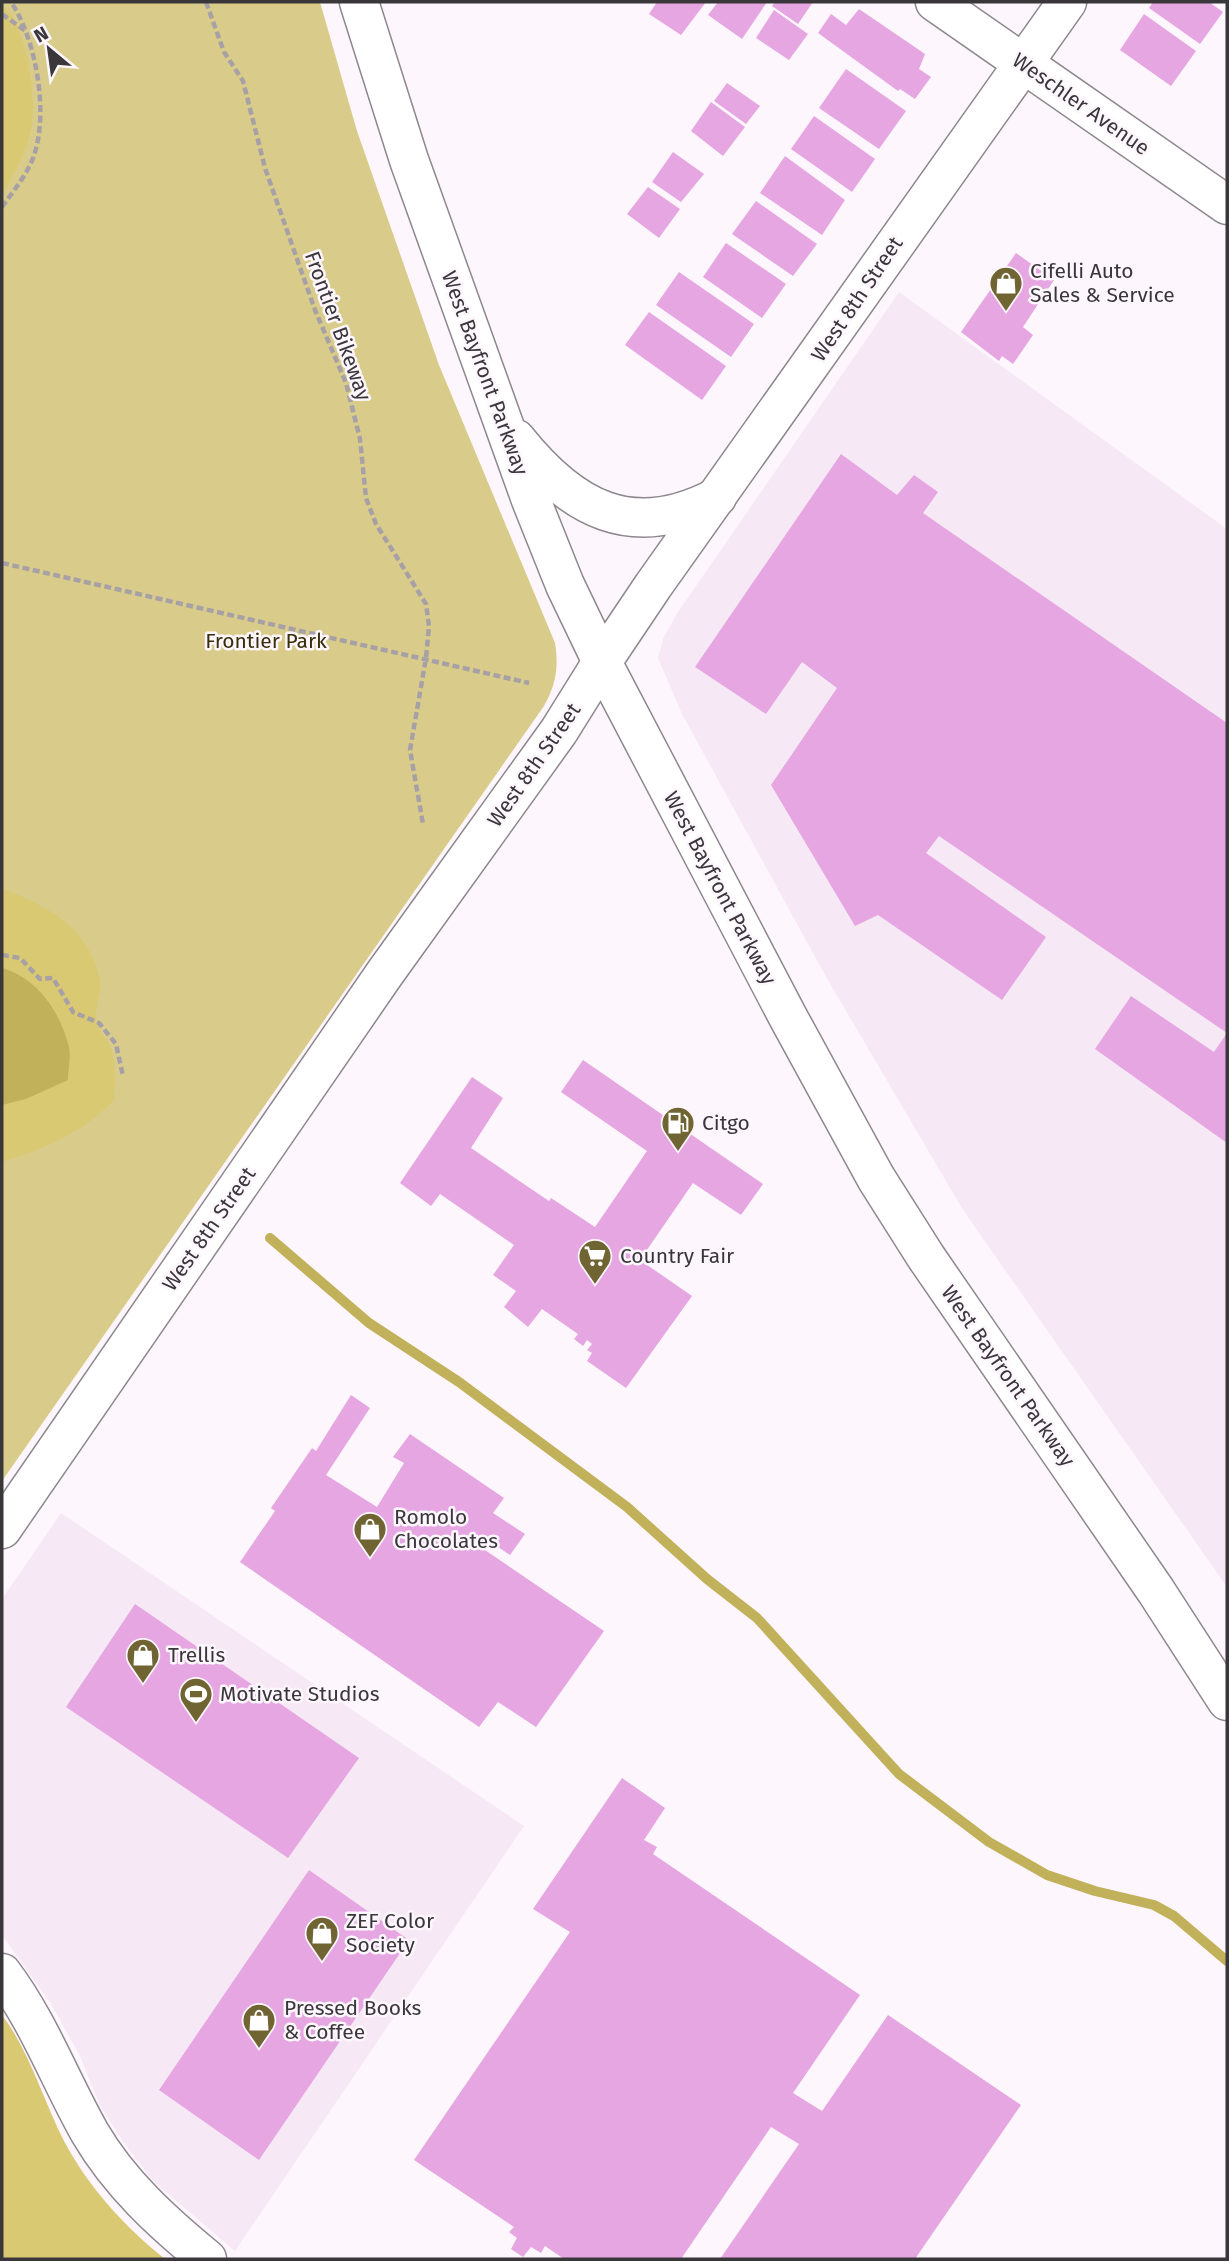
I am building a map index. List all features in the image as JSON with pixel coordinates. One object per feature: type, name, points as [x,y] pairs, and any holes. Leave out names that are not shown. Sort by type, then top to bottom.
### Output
[{"type":"main road","name":"West Bayfront Parkway","points":[[359,2],[409,160],[549,547],[602,662],[799,1039],[876,1178],[926,1258],[1164,1601],[1227,1701]]},
{"type":"main road","name":"Weschler Avenue","points":[[935,2],[1227,205]]},
{"type":"main road","name":"West 8th Street","points":[[2,1529],[385,973],[559,731],[602,662],[1067,2]]},
{"type":"main road","points":[[506,426],[535,463],[563,488],[584,503],[612,513],[637,517],[665,516],[689,512],[717,497]]},
{"type":"main road","points":[[2,1973],[38,2029],[90,2133],[130,2189],[157,2218],[207,2259]]},
{"type":"path","points":[[2,207],[30,166],[39,137],[36,71],[28,33],[11,2]]},
{"type":"path","name":"Frontier Bikeway","points":[[206,2],[224,52],[243,81],[265,168],[315,310],[346,383],[360,439],[366,498],[376,524],[426,604],[429,626],[426,659],[410,750],[423,824]]},
{"type":"path","points":[[2,15],[28,33]]},
{"type":"path","points":[[2,562],[528,683]]},
{"type":"path","points":[[2,955],[20,958],[40,979],[53,978],[73,1012],[99,1023],[116,1044],[123,1076]]},
{"type":"shaded area","points":[[2,5],[11,15],[24,45],[31,82],[33,117],[26,147],[2,194]]},
{"type":"shaded area","points":[[899,292],[1227,529],[1227,1587],[963,1210],[825,975],[682,714],[658,658],[663,639],[676,615]]},
{"type":"shaded area","points":[[2,888],[64,920],[86,945],[100,980],[96,1017],[112,1052],[115,1080],[114,1100],[89,1122],[48,1145],[2,1162]]},
{"type":"shaded area","points":[[2,968],[26,980],[45,998],[60,1021],[70,1055],[68,1080],[26,1099],[2,1105]]},
{"type":"shaded area","points":[[61,1513],[524,1826],[235,2251],[153,2181],[124,2143],[99,2104],[80,2056],[51,2004],[2,1935],[2,1599]]},
{"type":"shaded area","points":[[2,2015],[21,2045],[56,2125],[85,2175],[122,2220],[165,2259],[2,2259]]},
{"type":"green space","name":"Frontier Park","points":[[2,2],[320,2],[357,131],[439,365],[555,643],[557,660],[554,683],[544,706],[2,1481]]},
{"type":"building","points":[[657,2],[706,2],[681,35],[649,14]]},
{"type":"building","points":[[718,2],[767,2],[742,39],[708,15]]},
{"type":"building","points":[[775,2],[813,2],[798,24],[772,6]]},
{"type":"building","points":[[1153,2],[1209,2],[1223,12],[1200,44],[1149,8]]},
{"type":"building","points":[[859,9],[925,54],[919,69],[931,77],[915,99],[900,89],[898,91],[818,33],[831,14],[846,25]]},
{"type":"building","points":[[774,10],[808,34],[789,60],[756,38]]},
{"type":"building","points":[[1144,14],[1196,51],[1171,86],[1120,50]]},
{"type":"building","points":[[846,69],[906,111],[879,149],[819,108]]},
{"type":"building","points":[[727,83],[760,106],[746,124],[714,101]]},
{"type":"building","points":[[711,102],[745,127],[723,156],[691,131]]},
{"type":"building","points":[[814,116],[875,159],[852,192],[791,149]]},
{"type":"building","points":[[673,152],[704,174],[681,202],[652,182]]},
{"type":"building","points":[[785,156],[845,200],[822,235],[760,193]]},
{"type":"building","points":[[648,187],[680,209],[659,238],[627,214]]},
{"type":"building","points":[[756,201],[817,244],[793,276],[732,234]]},
{"type":"building","points":[[726,243],[786,284],[762,318],[703,277]]},
{"type":"building","points":[[1016,253],[1054,280],[1023,327],[1033,335],[1013,364],[1002,356],[999,361],[961,332]]},
{"type":"building","points":[[679,272],[754,324],[731,357],[656,305]]},
{"type":"building","points":[[649,312],[726,366],[702,400],[625,345]]},
{"type":"building","points":[[841,454],[897,495],[914,475],[938,492],[923,513],[1227,723],[1227,1033],[939,836],[926,853],[1046,937],[1002,1000],[878,915],[855,926],[771,785],[837,688],[802,662],[766,714],[695,667]]},
{"type":"building","points":[[1131,996],[1214,1052],[1227,1033],[1227,1143],[1095,1049]]},
{"type":"building","points":[[583,1060],[763,1184],[741,1215],[693,1183],[640,1260],[692,1296],[626,1388],[587,1361],[592,1353],[587,1350],[592,1344],[587,1340],[583,1346],[574,1339],[578,1334],[542,1309],[528,1327],[504,1307],[516,1291],[493,1275],[514,1245],[440,1194],[431,1206],[400,1183],[472,1077],[503,1098],[471,1148],[549,1201],[551,1198],[595,1227],[647,1151],[561,1092]]},
{"type":"building","name":"Romolo Chocolates","points":[[351,1395],[370,1408],[326,1475],[377,1507],[404,1463],[393,1457],[410,1434],[504,1498],[493,1513],[525,1534],[510,1555],[489,1541],[482,1548],[604,1631],[536,1727],[498,1702],[479,1727],[240,1562],[275,1511],[271,1508],[312,1448],[316,1451]]},
{"type":"building","points":[[135,1604],[359,1758],[288,1858],[66,1707]]},
{"type":"building","points":[[622,1778],[665,1808],[644,1840],[657,1847],[653,1854],[860,1995],[793,2093],[822,2111],[888,2015],[1021,2105],[915,2259],[720,2259],[799,2144],[771,2127],[681,2259],[564,2259],[545,2246],[541,2253],[531,2247],[523,2257],[511,2249],[517,2238],[509,2232],[514,2227],[414,2160],[570,1932],[533,1909]]},
{"type":"building","points":[[309,1870],[409,1940],[259,2160],[159,2090]]},
{"type":"waterway","points":[[270,1238],[369,1323],[459,1382],[627,1507],[707,1579],[757,1618],[899,1774],[989,1842],[1047,1875],[1095,1891],[1154,1905],[1174,1916],[1227,1961]]},
{"type":"place","name":"Cifelli Auto Sales & Service","points":[[1006,313]]},
{"type":"place","name":"Citgo","points":[[678,1153]]},
{"type":"place","name":"Country Fair","points":[[595,1286]]},
{"type":"place","name":"Romolo Chocolates","points":[[370,1559]]},
{"type":"place","name":"Trellis","points":[[143,1685]]},
{"type":"place","name":"Motivate Studios","points":[[196,1724]]},
{"type":"place","name":"ZEF Color Society","points":[[322,1963]]},
{"type":"place","name":"Pressed Books & Coffee","points":[[259,2050]]}]
